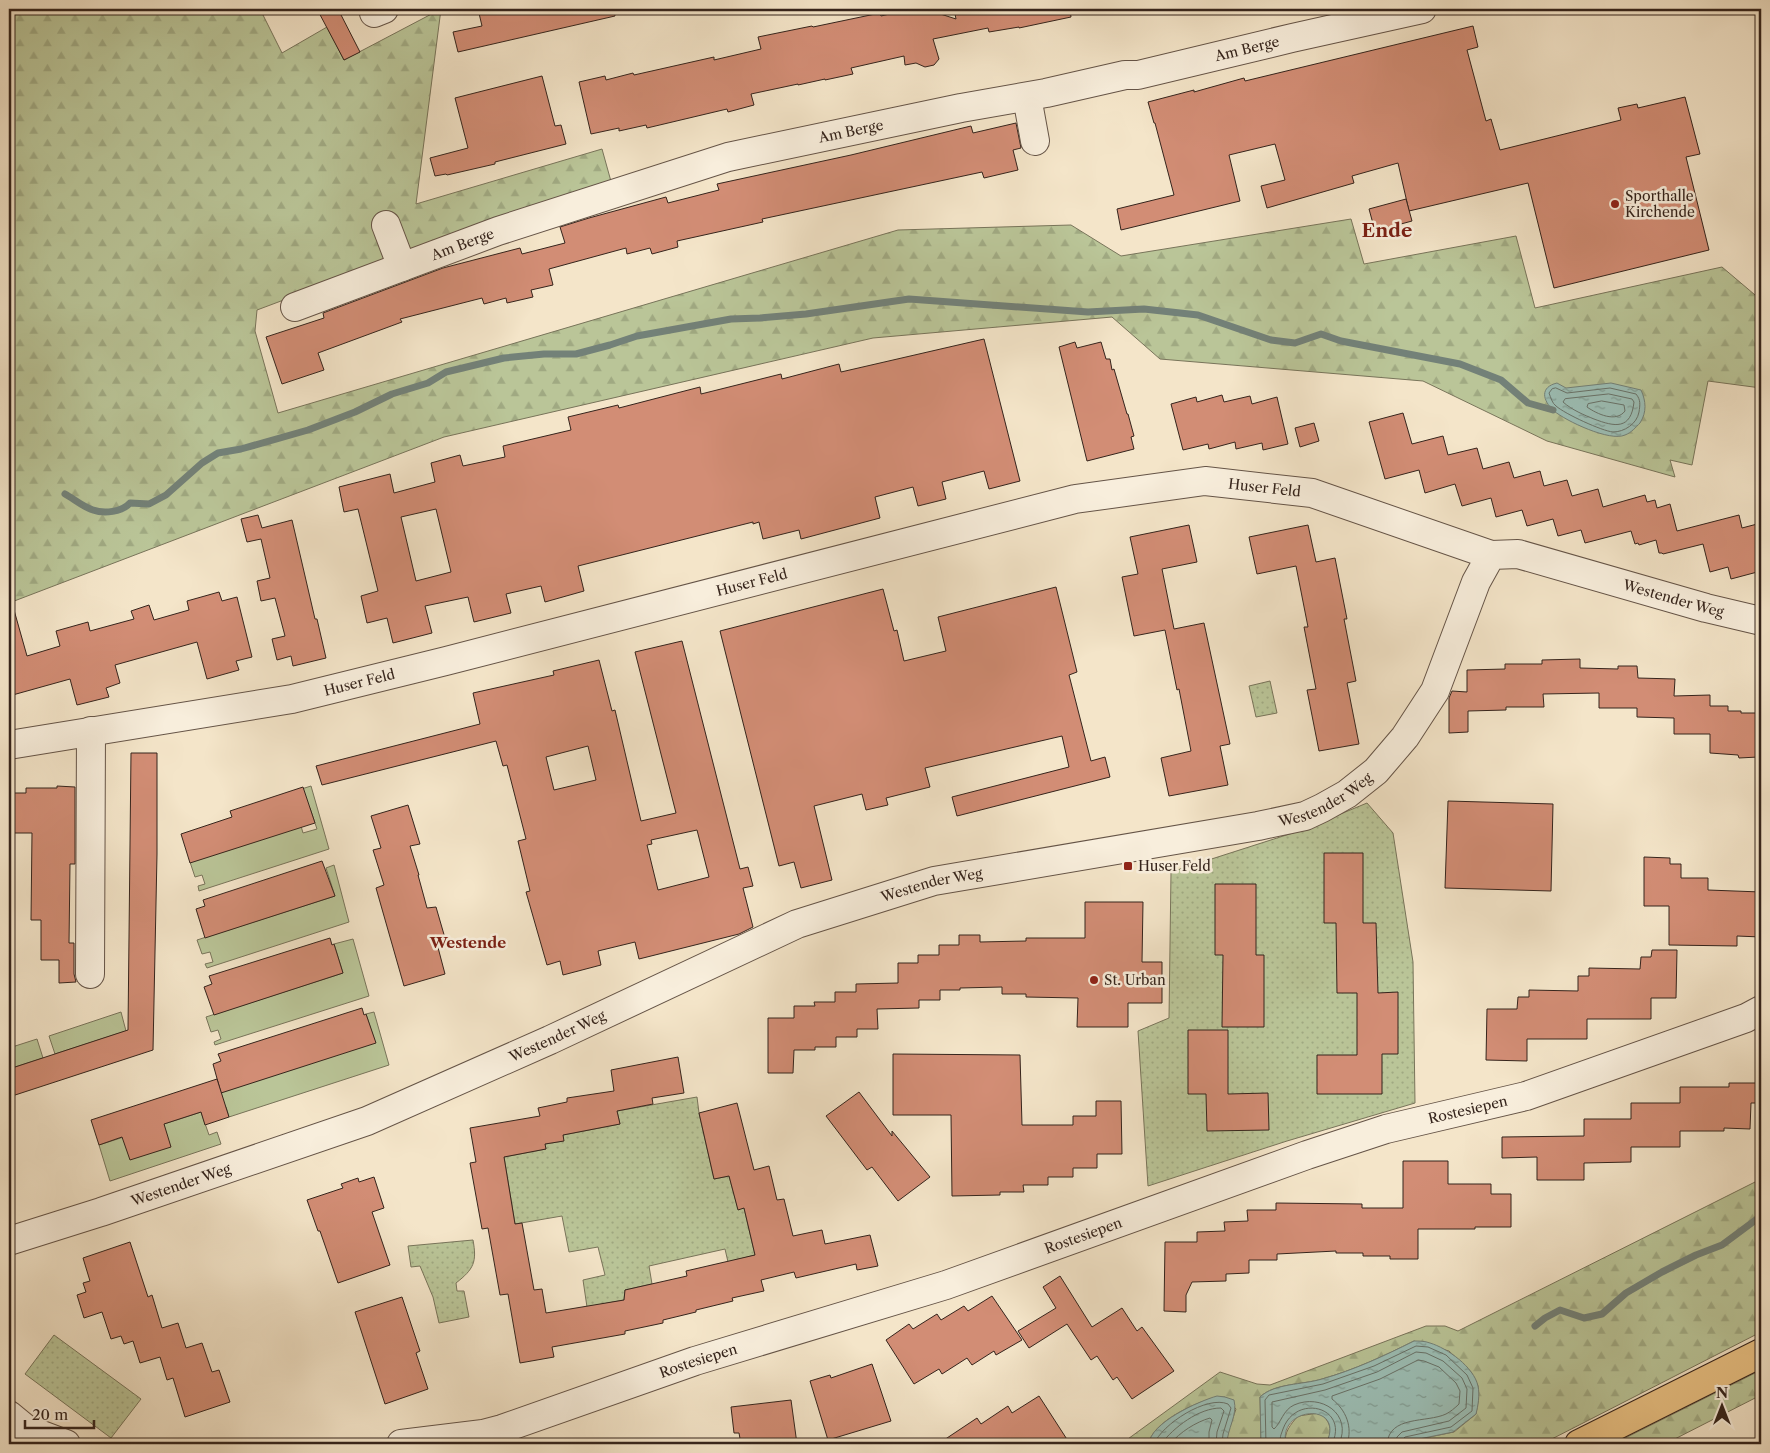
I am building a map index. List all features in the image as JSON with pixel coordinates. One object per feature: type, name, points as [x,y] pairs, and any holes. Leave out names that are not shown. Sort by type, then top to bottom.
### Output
[{"type":"main road","points":[[1579,1444],[1761,1353]]},
{"type":"street","name":"Am Berge","points":[[295,308],[498,231],[728,157],[1125,75],[1138,75],[1422,9]]},
{"type":"street","points":[[1027,96],[1035,141]]},
{"type":"street","points":[[386,225],[402,267]]},
{"type":"street","name":"Huser Feld","points":[[9,745],[292,699],[1075,499],[1205,481],[1312,493],[1491,555]]},
{"type":"street","name":"Westender Weg","points":[[9,1241],[101,1212],[368,1121],[550,1040],[797,924],[934,881],[1258,826],[1304,816],[1322,808],[1348,794],[1376,772],[1410,729],[1435,691],[1476,582],[1491,555],[1518,554],[1706,608],[1761,621]]},
{"type":"street","points":[[90,974],[91,731]]},
{"type":"street","name":"Rostesiepen","points":[[401,1444],[483,1434],[502,1429],[695,1361],[946,1285],[1307,1155],[1377,1132],[1526,1096],[1746,1018],[1761,1010]]},
{"type":"street","points":[[9,1415],[26,1428],[66,1444]]},
{"type":"green space","points":[[9,9],[260,9],[282,53],[327,27],[344,60],[441,9],[416,204],[602,149],[612,185],[497,220],[257,310],[255,331],[278,413],[898,230],[1071,225],[1121,256],[1351,219],[1364,264],[1516,236],[1535,308],[1722,267],[1761,300],[1761,388],[1708,381],[1692,465],[1670,460],[1675,477],[1547,441],[1423,381],[1160,359],[1112,317],[873,338],[444,437],[9,603]]},
{"type":"green space","points":[[1270,681],[1277,713],[1256,717],[1249,686]]},
{"type":"green space","points":[[311,786],[329,849],[199,891],[198,886],[205,884],[202,875],[195,877],[190,862],[301,826],[303,833],[317,829],[310,808],[292,792]]},
{"type":"green space","points":[[1367,803],[1393,833],[1413,962],[1415,1103],[1287,1141],[1148,1186],[1138,1031],[1169,1018],[1171,872],[1302,830]]},
{"type":"green space","points":[[334,865],[349,922],[207,968],[205,964],[213,962],[210,952],[202,954],[197,940],[335,896],[326,868]]},
{"type":"green space","points":[[353,939],[369,996],[215,1045],[214,1042],[221,1039],[218,1030],[211,1032],[206,1017],[343,973],[334,944]]},
{"type":"green space","points":[[121,1012],[126,1031],[55,1054],[49,1036]]},
{"type":"green space","points":[[374,1012],[389,1065],[229,1117],[226,1107],[218,1109],[221,1092],[375,1042],[366,1014]]},
{"type":"green space","points":[[37,1039],[43,1058],[9,1069],[9,1048]]},
{"type":"green space","points":[[697,1097],[714,1179],[729,1176],[738,1209],[744,1208],[755,1255],[728,1262],[725,1249],[649,1266],[652,1284],[625,1290],[624,1300],[587,1307],[583,1280],[605,1275],[598,1247],[569,1252],[562,1216],[515,1224],[504,1157],[546,1149],[545,1144],[563,1141],[563,1135],[620,1124],[617,1111]]},
{"type":"green space","points":[[201,1112],[209,1135],[217,1132],[221,1144],[110,1181],[99,1145]]},
{"type":"green space","points":[[1761,1179],[1761,1332],[1542,1444],[1395,1444],[1454,1432],[1476,1414],[1478,1386],[1471,1372],[1449,1351],[1414,1341],[1346,1371],[1314,1381],[1281,1387],[1266,1392],[1260,1397],[1261,1444],[1227,1444],[1227,1435],[1236,1409],[1225,1397],[1192,1406],[1168,1419],[1158,1427],[1149,1444],[1121,1444],[1220,1372],[1257,1384],[1270,1385],[1426,1326],[1445,1326],[1458,1331]]},
{"type":"green space","points":[[473,1240],[475,1254],[473,1265],[456,1283],[457,1291],[464,1291],[469,1317],[439,1323],[433,1297],[420,1266],[411,1267],[408,1246]]},
{"type":"green space","points":[[54,1335],[141,1399],[111,1438],[25,1374]]},
{"type":"green space","points":[[1761,1370],[1761,1395],[1665,1444],[1613,1444]]},
{"type":"green space","points":[[1319,1413],[1326,1419],[1330,1427],[1330,1435],[1326,1444],[1286,1444],[1285,1440],[1290,1425],[1298,1416]]},
{"type":"water","points":[[1557,383],[1566,388],[1611,383],[1641,390],[1644,398],[1644,415],[1640,423],[1625,435],[1609,436],[1588,429],[1560,415],[1547,403],[1545,391],[1551,385]]},
{"type":"water","points":[[1414,1341],[1428,1342],[1452,1354],[1466,1365],[1478,1386],[1476,1414],[1453,1432],[1395,1444],[1326,1444],[1330,1430],[1327,1421],[1320,1415],[1310,1414],[1300,1416],[1291,1422],[1286,1431],[1286,1444],[1261,1444],[1260,1397],[1266,1392],[1281,1387],[1314,1381],[1346,1371]]},
{"type":"water","points":[[1217,1396],[1234,1400],[1235,1411],[1227,1444],[1149,1444],[1151,1436],[1166,1421],[1188,1408]]},
{"type":"building","points":[[317,9],[338,9],[360,52],[344,60]]},
{"type":"building","points":[[478,9],[614,9],[615,16],[458,52],[453,32],[482,26]]},
{"type":"building","points":[[910,9],[925,9],[956,19],[954,9],[1070,9],[1071,17],[1019,28],[989,32],[988,28],[933,39],[939,59],[934,65],[925,67],[916,63],[905,65],[904,56],[851,68],[853,74],[751,94],[754,105],[728,112],[727,109],[647,128],[646,125],[619,131],[619,128],[591,134],[579,82],[605,76],[606,80],[633,73],[634,75],[714,57],[714,60],[761,49],[758,37],[880,13],[881,16]]},
{"type":"building","points":[[1473,26],[1478,47],[1467,50],[1486,121],[1491,119],[1500,150],[1621,120],[1618,108],[1637,104],[1638,108],[1685,97],[1700,154],[1686,157],[1709,250],[1554,288],[1528,183],[1409,211],[1398,163],[1352,176],[1354,183],[1267,208],[1261,186],[1285,180],[1275,144],[1229,155],[1240,201],[1121,230],[1117,209],[1174,195],[1148,102],[1244,78],[1245,81]]},
{"type":"building","points":[[542,76],[555,126],[561,125],[566,144],[495,162],[495,164],[435,176],[430,158],[468,148],[455,98]]},
{"type":"building","points":[[1016,123],[1021,148],[1013,150],[1018,170],[984,178],[982,172],[762,219],[763,222],[677,241],[678,247],[652,254],[650,248],[627,254],[626,248],[549,269],[553,285],[531,290],[533,297],[507,303],[506,298],[484,304],[482,298],[400,319],[402,322],[318,353],[324,370],[282,384],[266,337],[324,318],[323,313],[443,268],[520,248],[522,254],[565,243],[560,227],[589,218],[666,197],[668,203],[719,190],[717,184],[851,155],[971,126],[973,133]]},
{"type":"building","points":[[1406,199],[1412,221],[1375,231],[1369,209]]},
{"type":"building","points":[[984,339],[1020,481],[989,489],[984,471],[942,482],[946,499],[918,506],[913,487],[875,497],[880,518],[801,539],[799,530],[763,539],[759,522],[753,524],[753,522],[578,566],[584,591],[545,602],[541,586],[506,594],[511,613],[474,622],[468,597],[425,606],[432,633],[393,643],[387,618],[367,623],[361,596],[378,591],[358,509],[344,512],[339,487],[390,474],[394,493],[435,482],[431,463],[460,455],[463,466],[505,457],[503,446],[571,430],[568,417],[618,405],[619,408],[700,387],[701,394],[781,374],[782,379],[839,364],[841,372]],"holes":[[[436,509],[451,572],[416,581],[401,517]]]},
{"type":"building","points":[[1075,342],[1077,348],[1101,342],[1106,359],[1110,359],[1112,370],[1114,369],[1128,414],[1134,436],[1131,437],[1134,449],[1087,461],[1059,347]]},
{"type":"building","points":[[1222,395],[1224,402],[1250,396],[1252,404],[1277,397],[1288,444],[1263,450],[1262,443],[1236,449],[1235,442],[1209,449],[1208,444],[1183,450],[1171,404],[1196,397],[1197,402]]},
{"type":"building","points":[[1403,413],[1412,444],[1443,436],[1448,455],[1477,448],[1483,469],[1509,462],[1514,478],[1540,471],[1544,486],[1567,480],[1572,496],[1598,489],[1603,507],[1645,495],[1647,502],[1655,500],[1657,508],[1670,504],[1677,531],[1739,515],[1742,528],[1761,523],[1761,571],[1731,579],[1728,567],[1710,572],[1703,544],[1663,554],[1659,553],[1656,540],[1639,545],[1638,543],[1635,544],[1631,531],[1585,543],[1581,530],[1558,536],[1553,519],[1527,526],[1522,510],[1496,517],[1491,498],[1462,506],[1455,484],[1425,493],[1419,470],[1385,479],[1369,422]]},
{"type":"building","points":[[1314,423],[1319,441],[1300,447],[1295,428]]},
{"type":"building","points":[[258,515],[262,528],[292,520],[326,658],[293,666],[291,656],[277,660],[272,639],[285,636],[275,598],[261,601],[257,581],[270,578],[261,539],[247,542],[241,519]]},
{"type":"building","points":[[1189,525],[1197,562],[1162,569],[1174,629],[1204,623],[1230,744],[1220,746],[1228,785],[1169,796],[1161,758],[1191,751],[1179,689],[1177,690],[1165,630],[1134,636],[1122,577],[1138,574],[1130,537]]},
{"type":"building","points":[[1308,525],[1316,562],[1335,558],[1347,619],[1344,619],[1356,681],[1347,683],[1359,744],[1319,751],[1307,690],[1316,689],[1304,627],[1308,627],[1296,566],[1257,574],[1249,537]]},
{"type":"building","points":[[1056,587],[1077,672],[1069,675],[1091,761],[1105,757],[1110,777],[957,816],[952,797],[1069,767],[1062,736],[925,768],[930,787],[886,798],[888,805],[866,810],[862,794],[814,806],[832,880],[801,888],[794,862],[779,866],[720,631],[883,589],[894,631],[897,630],[904,661],[946,651],[938,617]]},
{"type":"building","points":[[219,592],[222,601],[237,597],[252,657],[236,661],[239,670],[207,679],[197,642],[115,665],[120,683],[106,688],[109,697],[77,705],[70,679],[9,696],[9,610],[14,610],[27,656],[60,646],[56,631],[88,622],[90,631],[134,619],[131,611],[149,605],[154,620],[189,610],[187,601]]},
{"type":"building","points":[[682,641],[740,869],[748,867],[753,886],[743,888],[753,927],[739,934],[639,959],[635,942],[598,951],[601,965],[563,975],[560,961],[547,965],[526,892],[530,891],[518,841],[526,839],[507,765],[503,766],[496,741],[322,785],[316,766],[480,724],[473,693],[554,675],[553,671],[599,660],[612,711],[615,710],[641,821],[676,813],[635,652]],"holes":[[[588,746],[596,780],[554,790],[546,757]],[[697,830],[709,877],[658,890],[647,845],[652,844],[651,840]]]},
{"type":"building","points":[[1580,659],[1580,668],[1618,669],[1618,666],[1637,666],[1638,678],[1675,679],[1674,696],[1710,695],[1710,706],[1728,706],[1728,711],[1741,711],[1741,713],[1761,713],[1761,752],[1758,752],[1758,757],[1739,758],[1738,755],[1710,753],[1710,734],[1674,734],[1674,718],[1637,717],[1637,708],[1599,708],[1599,693],[1543,694],[1544,707],[1506,707],[1506,710],[1468,711],[1468,732],[1449,733],[1449,698],[1452,691],[1467,692],[1467,670],[1505,669],[1505,664],[1542,664],[1542,660]]},
{"type":"building","points":[[131,753],[157,753],[153,1050],[9,1097],[9,1069],[128,1030]]},
{"type":"building","points":[[57,786],[75,787],[75,864],[70,864],[69,943],[74,943],[74,974],[76,982],[59,983],[59,960],[41,960],[41,920],[31,920],[32,833],[9,833],[9,793],[26,793],[26,788],[57,788]]},
{"type":"building","points":[[303,787],[315,823],[190,863],[181,834],[232,817],[230,811]]},
{"type":"building","points":[[1448,801],[1553,804],[1551,891],[1445,888]]},
{"type":"building","points":[[408,805],[420,844],[410,846],[427,908],[436,907],[445,938],[436,940],[445,974],[404,986],[376,888],[384,885],[373,850],[381,848],[371,816]]},
{"type":"building","points":[[1324,853],[1363,853],[1363,923],[1376,923],[1378,993],[1398,992],[1398,1054],[1382,1054],[1382,1094],[1317,1094],[1317,1055],[1357,1055],[1357,993],[1337,993],[1336,923],[1324,923]]},
{"type":"building","points":[[1644,857],[1670,858],[1670,864],[1681,864],[1681,878],[1708,878],[1708,890],[1761,892],[1761,937],[1737,936],[1737,946],[1669,945],[1669,906],[1644,906]]},
{"type":"building","points":[[322,861],[335,896],[205,938],[196,909],[205,906],[203,900]]},
{"type":"building","points":[[1215,884],[1256,884],[1256,955],[1264,955],[1264,1027],[1222,1027],[1223,955],[1215,955]]},
{"type":"building","points":[[1085,902],[1143,902],[1142,962],[1162,962],[1162,1003],[1128,1003],[1128,1027],[1077,1027],[1078,998],[1026,997],[1026,994],[1002,994],[1002,987],[940,990],[940,1000],[919,1000],[919,1008],[877,1009],[878,1029],[857,1029],[857,1037],[836,1037],[836,1047],[794,1050],[793,1073],[768,1073],[768,1018],[794,1018],[794,1006],[815,1006],[814,1002],[835,1002],[835,992],[856,992],[856,984],[898,983],[898,963],[918,963],[918,955],[939,955],[939,945],[959,945],[959,935],[980,935],[980,942],[1026,941],[1026,938],[1085,938]]},
{"type":"building","points":[[330,938],[332,945],[334,944],[343,973],[214,1015],[204,987],[212,984],[209,976]]},
{"type":"building","points":[[1652,950],[1677,950],[1676,998],[1651,998],[1651,1019],[1587,1019],[1587,1039],[1527,1039],[1527,1061],[1486,1060],[1487,1009],[1517,1009],[1518,997],[1529,997],[1529,990],[1578,991],[1578,976],[1589,976],[1589,968],[1640,969],[1641,957],[1651,957]]},
{"type":"building","points":[[362,1008],[376,1043],[221,1093],[213,1064],[221,1061],[218,1054]]},
{"type":"building","points":[[1188,1030],[1228,1030],[1228,1094],[1268,1093],[1269,1130],[1207,1131],[1206,1094],[1188,1094]]},
{"type":"building","points":[[893,1054],[1020,1055],[1022,1125],[1073,1125],[1073,1116],[1096,1116],[1096,1101],[1121,1101],[1122,1154],[1097,1154],[1097,1168],[1073,1168],[1073,1177],[1048,1177],[1048,1185],[1023,1185],[1024,1192],[1000,1192],[1000,1195],[952,1196],[951,1115],[893,1115]]},
{"type":"building","points":[[678,1057],[684,1093],[652,1098],[653,1104],[617,1111],[620,1124],[563,1135],[564,1141],[545,1144],[546,1149],[504,1157],[515,1224],[522,1223],[534,1290],[542,1289],[546,1313],[624,1300],[625,1290],[687,1276],[686,1271],[755,1255],[744,1208],[738,1210],[729,1176],[714,1179],[699,1113],[737,1103],[754,1170],[769,1166],[777,1200],[784,1199],[793,1236],[822,1230],[825,1244],[870,1235],[878,1266],[857,1270],[856,1264],[796,1278],[794,1272],[761,1280],[764,1291],[732,1298],[733,1301],[663,1320],[663,1323],[625,1331],[625,1334],[552,1347],[554,1357],[520,1363],[508,1294],[500,1295],[488,1228],[482,1229],[470,1163],[476,1162],[470,1128],[540,1116],[538,1108],[567,1102],[567,1098],[614,1091],[611,1070]]},
{"type":"building","points":[[217,1079],[229,1117],[205,1125],[201,1112],[164,1124],[171,1147],[130,1160],[122,1137],[99,1145],[91,1120]]},
{"type":"building","points":[[1729,1083],[1761,1083],[1761,1103],[1751,1103],[1750,1129],[1724,1128],[1724,1131],[1680,1131],[1680,1147],[1631,1147],[1631,1162],[1584,1163],[1584,1180],[1537,1180],[1537,1157],[1502,1158],[1502,1137],[1584,1136],[1584,1119],[1631,1119],[1631,1103],[1680,1103],[1680,1087],[1729,1087]]},
{"type":"building","points":[[859,1092],[892,1136],[892,1131],[930,1177],[898,1201],[872,1167],[867,1170],[826,1116]]},
{"type":"building","points":[[1403,1161],[1448,1161],[1448,1184],[1491,1184],[1491,1194],[1511,1194],[1511,1227],[1418,1229],[1418,1259],[1390,1259],[1390,1256],[1363,1256],[1363,1253],[1336,1253],[1336,1251],[1277,1254],[1277,1260],[1249,1260],[1249,1273],[1226,1274],[1226,1281],[1192,1282],[1186,1295],[1186,1312],[1164,1311],[1165,1242],[1197,1242],[1197,1232],[1225,1231],[1224,1222],[1248,1221],[1247,1210],[1276,1210],[1276,1203],[1362,1204],[1362,1208],[1403,1208]]},
{"type":"building","points":[[374,1177],[384,1208],[372,1212],[390,1265],[338,1283],[307,1200],[343,1188],[341,1184],[358,1178],[359,1182]]},
{"type":"building","points":[[130,1242],[148,1297],[152,1295],[162,1328],[178,1323],[186,1348],[202,1343],[212,1372],[219,1370],[230,1402],[185,1417],[173,1378],[167,1380],[160,1357],[140,1363],[133,1341],[124,1344],[121,1336],[111,1339],[102,1312],[84,1318],[77,1295],[86,1292],[83,1283],[90,1281],[83,1258]]},
{"type":"building","points":[[1060,1276],[1092,1327],[1122,1308],[1137,1331],[1142,1327],[1174,1371],[1132,1399],[1117,1377],[1113,1380],[1097,1356],[1091,1360],[1067,1324],[1029,1348],[1018,1331],[1056,1308],[1043,1287]]},
{"type":"building","points":[[992,1296],[1022,1340],[996,1355],[994,1351],[972,1365],[967,1358],[942,1374],[939,1369],[914,1384],[886,1340],[909,1324],[913,1329],[937,1314],[941,1320],[964,1306],[968,1311]]},
{"type":"building","points":[[402,1297],[420,1351],[416,1353],[428,1389],[385,1404],[355,1312]]},
{"type":"building","points":[[872,1364],[891,1421],[828,1440],[810,1381],[830,1375],[831,1378]]},
{"type":"building","points":[[1039,1396],[1070,1444],[938,1444],[977,1418],[981,1424],[1008,1406],[1012,1413]]},
{"type":"building","points":[[791,1400],[797,1444],[741,1444],[739,1433],[734,1433],[731,1407]]},
{"type":"waterway","points":[[65,494],[86,507],[102,512],[118,510],[130,503],[149,504],[166,495],[202,463],[218,453],[241,449],[308,430],[355,412],[392,394],[428,383],[446,372],[504,358],[544,354],[576,354],[637,336],[731,319],[806,314],[909,299],[1088,312],[1144,309],[1198,315],[1271,340],[1295,343],[1321,334],[1341,341],[1460,364],[1501,380],[1528,403],[1553,410]]},
{"type":"waterway","points":[[1535,1326],[1560,1310],[1584,1318],[1602,1314],[1626,1293],[1662,1272],[1696,1255],[1722,1245],[1761,1216]]},
{"type":"place","name":"Sporthalle Kirchende","points":[[1615,204]]},
{"type":"place","name":"Huser Feld","points":[[1128,866]]},
{"type":"place","name":"St. Urban","points":[[1094,980]]},
{"type":"district","name":"Ende","points":[[1387,230]]},
{"type":"district","name":"Westende","points":[[468,943]]}]
